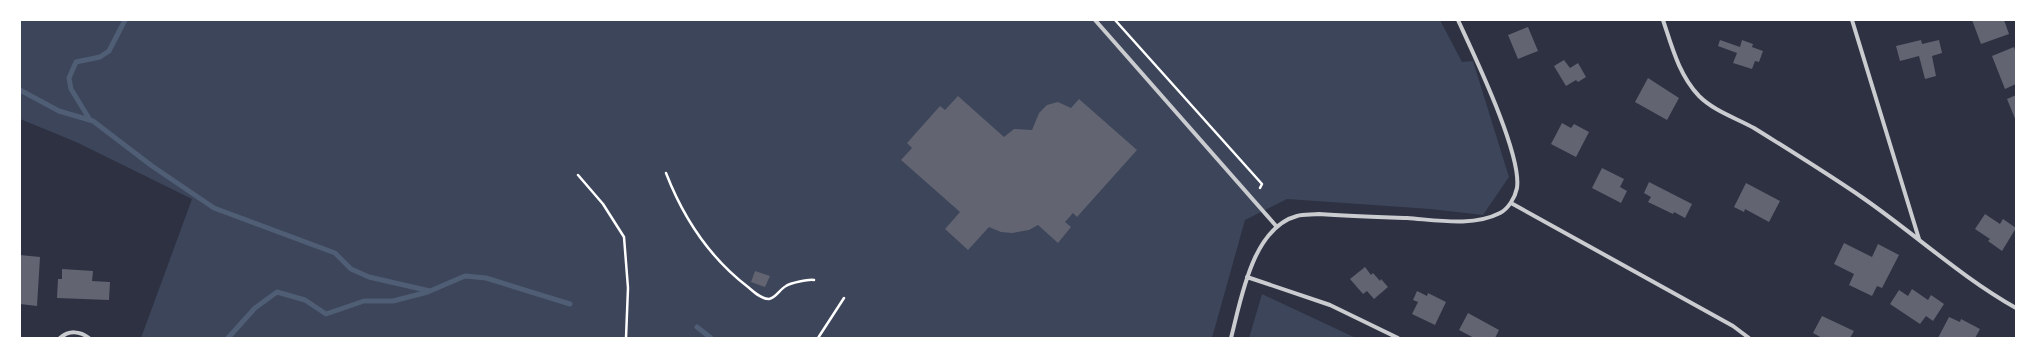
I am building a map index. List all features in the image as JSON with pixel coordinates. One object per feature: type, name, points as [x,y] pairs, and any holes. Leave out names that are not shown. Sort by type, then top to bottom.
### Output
[{"type":"street","points":[[1095,20],[1277,227]]},
{"type":"street","points":[[1231,338],[1247,278],[1257,252],[1277,227],[1297,216],[1319,214],[1460,221],[1486,218],[1501,213],[1511,203],[1517,189],[1517,175],[1512,153],[1489,90],[1458,20]]},
{"type":"street","points":[[1663,20],[1678,65],[1690,85],[1701,97],[1714,107],[1753,128],[1864,199],[1965,276],[2016,308]]},
{"type":"street","points":[[1852,20],[1919,240]]},
{"type":"street","points":[[1511,203],[1733,326],[1749,338]]},
{"type":"street","points":[[1247,278],[1330,305],[1398,338]]},
{"type":"street","points":[[60,338],[69,333],[76,332],[89,338]]},
{"type":"path","points":[[1115,20],[1262,184],[1260,188]]},
{"type":"path","points":[[666,173],[677,201],[699,236],[735,278],[758,295],[768,299],[772,298],[787,285],[798,284],[805,279],[814,280]]},
{"type":"path","points":[[578,175],[603,204],[624,237],[628,288],[626,338]]},
{"type":"path","points":[[818,338],[844,298]]},
{"type":"shaded area","points":[[20,20],[1440,20],[1462,62],[1473,61],[1509,177],[1483,215],[1430,209],[1287,199],[1245,220],[1212,338],[141,338],[192,199],[76,142],[20,119]]},
{"type":"shaded area","points":[[1262,294],[1356,338],[1249,338]]},
{"type":"building","points":[[1972,20],[2004,20],[2009,34],[1981,44]]},
{"type":"building","points":[[1528,27],[1538,51],[1518,59],[1508,35]]},
{"type":"building","points":[[1720,40],[1740,47],[1742,40],[1753,44],[1752,47],[1763,51],[1759,62],[1755,61],[1752,69],[1733,63],[1737,53],[1718,46]]},
{"type":"building","points":[[1921,40],[1922,44],[1939,40],[1942,53],[1932,56],[1936,76],[1925,79],[1919,56],[1900,61],[1896,46]]},
{"type":"building","points":[[2014,47],[2016,53],[2016,84],[2005,89],[1992,56]]},
{"type":"building","points":[[1564,60],[1570,68],[1578,63],[1586,77],[1578,82],[1576,80],[1566,86],[1554,66]]},
{"type":"building","points":[[1648,78],[1679,98],[1667,120],[1635,102]]},
{"type":"building","points":[[2016,95],[2016,121],[2007,99]]},
{"type":"building","points":[[958,96],[1004,137],[1014,129],[1032,130],[1039,113],[1047,105],[1058,102],[1071,108],[1079,99],[1137,150],[1077,217],[1073,213],[1065,222],[1071,227],[1058,243],[1038,225],[1029,230],[1012,233],[1001,232],[989,227],[968,250],[945,229],[960,212],[901,160],[912,148],[907,143],[940,106],[945,110]]},
{"type":"building","points":[[1562,123],[1571,128],[1574,124],[1589,132],[1576,157],[1551,144]]},
{"type":"building","points":[[1602,168],[1624,179],[1620,187],[1627,191],[1621,203],[1592,188]]},
{"type":"building","points":[[1649,182],[1692,204],[1685,218],[1648,202],[1651,197],[1644,193]]},
{"type":"building","points":[[1746,183],[1780,201],[1769,222],[1745,209],[1744,212],[1734,207]]},
{"type":"building","points":[[1985,214],[2000,224],[2003,219],[2016,228],[2002,251],[1988,241],[1990,239],[1975,229]]},
{"type":"building","points":[[1844,243],[1872,257],[1878,244],[1899,255],[1882,288],[1877,286],[1872,296],[1849,285],[1854,274],[1834,264]]},
{"type":"building","points":[[20,255],[40,257],[37,306],[20,304]]},
{"type":"building","points":[[1365,267],[1371,275],[1373,273],[1388,287],[1374,299],[1367,291],[1363,294],[1350,279]]},
{"type":"building","points":[[62,269],[93,271],[92,281],[110,282],[109,300],[57,298],[58,279],[62,279]]},
{"type":"building","points":[[755,271],[770,276],[765,287],[751,282]]},
{"type":"building","points":[[1912,289],[1928,300],[1931,295],[1944,304],[1933,321],[1926,316],[1920,324],[1890,304],[1899,290],[1908,296]]},
{"type":"building","points":[[1417,291],[1427,296],[1428,293],[1446,302],[1435,325],[1412,314],[1418,302],[1413,300]]},
{"type":"building","points":[[1468,313],[1499,330],[1495,338],[1474,338],[1459,330]]},
{"type":"building","points":[[1822,316],[1854,331],[1850,338],[1822,338],[1813,333]]},
{"type":"building","points":[[1949,317],[1960,322],[1961,319],[1980,329],[1975,338],[1938,338]]},
{"type":"waterway","points":[[90,120],[71,89],[69,78],[76,62],[100,57],[109,51],[125,20]]},
{"type":"waterway","points":[[20,90],[59,111],[93,121],[152,166],[214,208],[335,253],[351,269],[369,277],[430,291],[465,276],[486,278],[570,304]]},
{"type":"waterway","points":[[228,338],[255,308],[277,292],[305,300],[326,314],[364,301],[393,301],[428,292]]},
{"type":"waterway","points":[[697,327],[711,338]]}]
